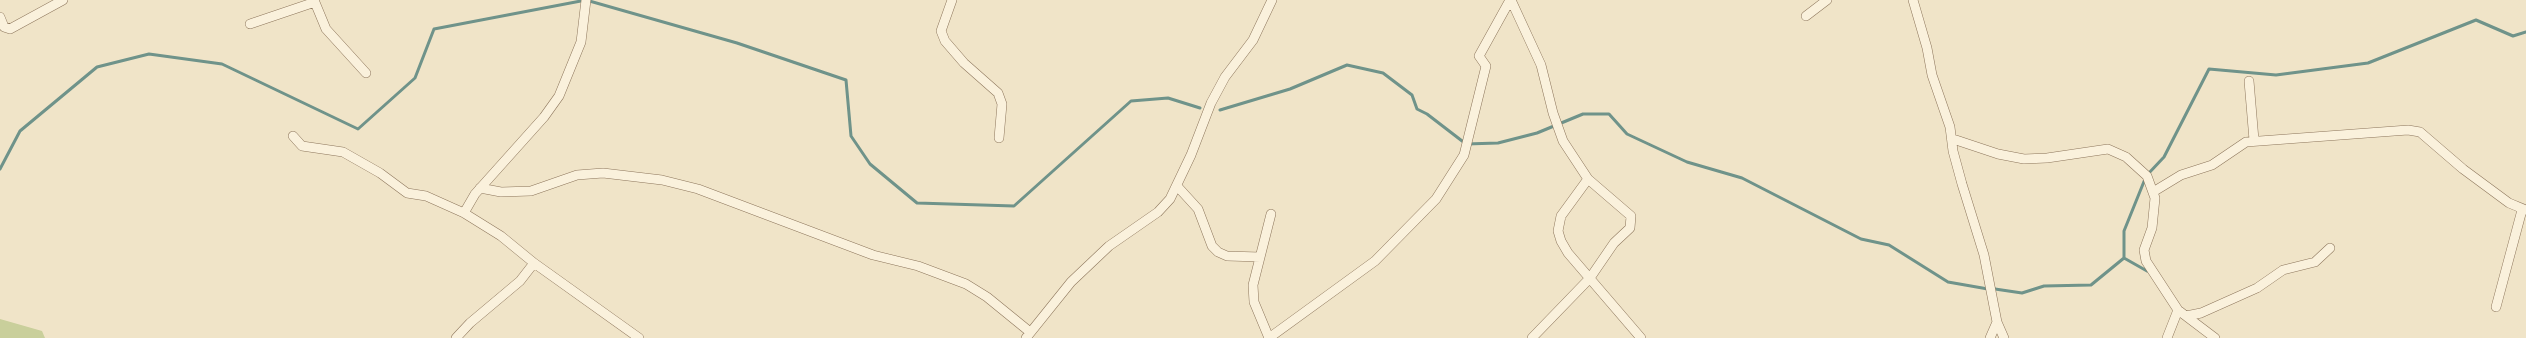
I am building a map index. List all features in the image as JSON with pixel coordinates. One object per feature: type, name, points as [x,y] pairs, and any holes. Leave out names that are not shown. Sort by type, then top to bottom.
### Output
[{"type":"street","points":[[0,17],[4,27],[10,29],[63,0]]},
{"type":"street","points":[[464,213],[480,188],[544,118],[559,96],[581,42],[586,0]]},
{"type":"street","points":[[952,0],[941,31],[945,41],[964,63],[998,93],[1002,104],[999,138]]},
{"type":"street","points":[[480,188],[501,192],[531,191],[577,175],[603,173],[662,180],[698,189],[873,254],[918,266],[959,281],[987,297],[1028,335],[1071,282],[1109,246],[1158,212],[1170,199],[1177,186],[1211,103],[1225,77],[1253,40],[1272,0]]},
{"type":"street","points":[[1510,0],[1541,65],[1553,113],[1563,141],[1588,180],[1631,216],[1630,228],[1614,243],[1590,278],[1532,338]]},
{"type":"street","points":[[1271,214],[1253,285],[1254,302],[1269,338],[1350,280],[1388,249],[1436,199],[1464,155],[1486,66],[1479,56],[1510,0]]},
{"type":"street","points":[[1806,16],[1827,0]]},
{"type":"street","points":[[1913,0],[1927,48],[1932,75],[1953,140],[1953,151],[1984,255],[1996,322],[2004,338]]},
{"type":"street","points":[[250,24],[315,1],[326,29],[366,72]]},
{"type":"street","points":[[2249,81],[2254,140]]},
{"type":"street","points":[[2153,192],[2181,175],[2212,165],[2246,142],[2254,140],[2408,130],[2420,132],[2463,169],[2509,203],[2524,210],[2496,307]]},
{"type":"street","points":[[293,136],[302,146],[343,152],[380,173],[407,193],[426,196],[464,213],[501,236],[534,263],[639,338]]},
{"type":"street","points":[[1953,140],[1998,154],[2024,159],[2047,158],[2108,149],[2126,157],[2147,176],[2156,206],[2152,228],[2145,242],[2146,260],[2182,313],[2214,338]]},
{"type":"street","points":[[1588,180],[1566,207],[1561,216],[1558,231],[1568,253],[1641,338]]},
{"type":"street","points":[[1177,186],[1198,209],[1212,246],[1218,252],[1227,256],[1260,257]]},
{"type":"street","points":[[2182,313],[2201,313],[2257,288],[2284,270],[2315,262],[2330,248]]},
{"type":"street","points":[[456,338],[470,323],[520,281],[534,263]]},
{"type":"street","points":[[2167,338],[2182,313]]},
{"type":"street","points":[[1990,338],[1996,322]]},
{"type":"green space","points":[[0,319],[42,331],[45,338],[0,338]]},
{"type":"waterway","points":[[0,169],[20,131],[97,67],[149,54],[222,64],[358,129],[415,78],[434,29],[586,0],[737,43],[846,80],[851,136],[870,164],[917,203],[1014,206],[1131,101],[1168,98],[1200,108]]},
{"type":"waterway","points":[[2148,174],[2164,157],[2209,69],[2276,75],[2368,63],[2476,20],[2513,36],[2526,32]]},
{"type":"waterway","points":[[1220,110],[1290,89],[1347,65],[1383,73],[1412,95],[1417,109],[1427,114],[1466,144],[1498,143],[1537,133],[1583,114],[1609,114],[1627,134],[1687,162],[1742,178],[1861,239],[1889,245],[1948,282],[1988,289]]},
{"type":"waterway","points":[[1995,289],[2022,293],[2044,286],[2091,285],[2124,258],[2124,231],[2145,179]]},
{"type":"waterway","points":[[2124,258],[2147,271]]}]
